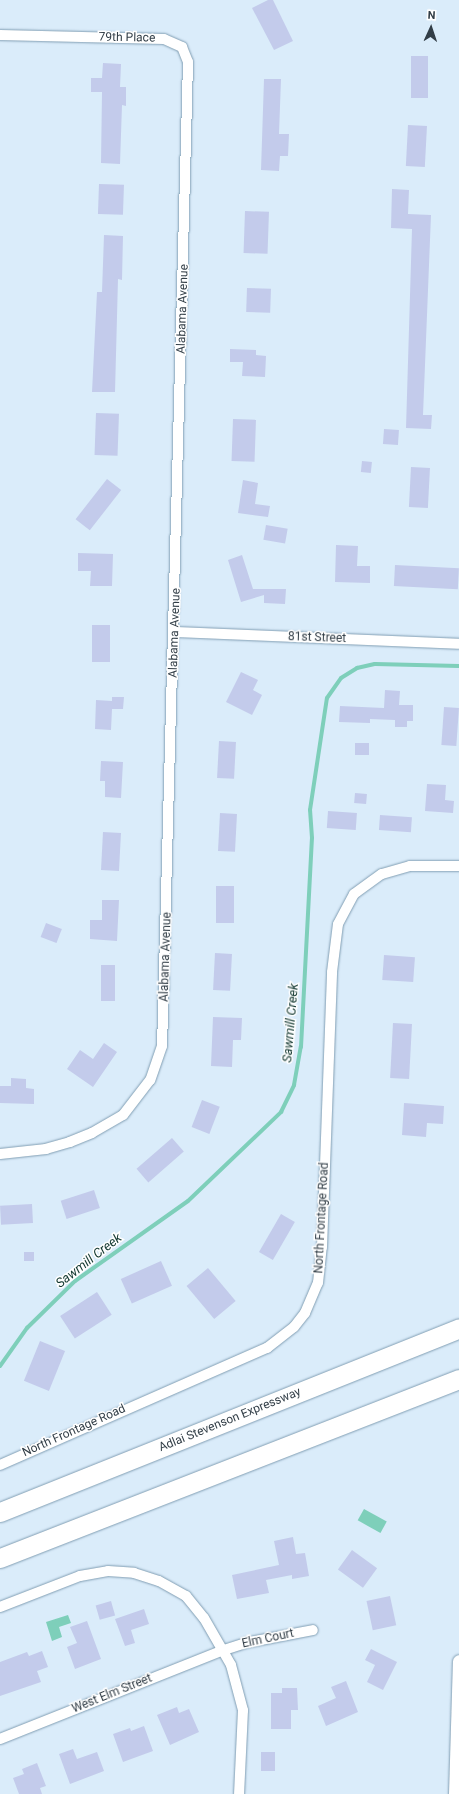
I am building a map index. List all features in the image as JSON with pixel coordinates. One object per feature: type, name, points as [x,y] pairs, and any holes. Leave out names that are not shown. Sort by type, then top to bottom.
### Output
[{"type":"highway","name":"Adlai Stevenson Expressway","points":[[0,1512],[459,1328]]},
{"type":"highway","points":[[0,1558],[459,1379]]},
{"type":"street","name":"79th Place","points":[[0,35],[164,39],[182,47],[188,62],[187,165]]},
{"type":"street","name":"Alabama Avenue","points":[[0,1154],[46,1149],[92,1133],[123,1115],[140,1096],[158,1062],[164,1036],[187,165]]},
{"type":"street","name":"81st Street","points":[[175,632],[459,644]]},
{"type":"street","name":"North Frontage Road","points":[[0,1465],[267,1348],[294,1326],[305,1313],[318,1283],[322,1254],[332,972],[338,924],[354,894],[382,874],[410,866],[459,866]]},
{"type":"street","points":[[0,1607],[80,1576],[108,1571],[134,1573],[160,1580],[186,1596],[204,1618],[224,1650],[231,1665],[243,1710],[239,1794]]},
{"type":"street","name":"Elm Court","points":[[224,1650],[245,1643],[313,1630]]},
{"type":"street","name":"West Elm Street","points":[[0,1739],[224,1650]]},
{"type":"street","points":[[454,1794],[459,1661]]},
{"type":"shaded area","points":[[364,1509],[387,1522],[380,1533],[358,1520]]},
{"type":"shaded area","points":[[68,1615],[71,1623],[59,1627],[62,1637],[52,1641],[46,1622]]},
{"type":"building","points":[[268,0],[273,0],[293,41],[274,50],[252,8]]},
{"type":"building","points":[[411,56],[428,56],[428,98],[411,98]]},
{"type":"building","points":[[103,63],[121,64],[120,87],[126,87],[126,106],[122,105],[120,164],[101,163],[102,92],[91,92],[91,78],[102,78]]},
{"type":"building","points":[[264,79],[281,79],[279,134],[289,134],[288,156],[280,156],[279,171],[261,170]]},
{"type":"building","points":[[408,125],[427,126],[425,167],[406,166]]},
{"type":"building","points":[[99,184],[124,185],[123,215],[98,214]]},
{"type":"building","points":[[392,189],[409,190],[408,214],[431,215],[423,415],[432,415],[431,429],[406,428],[412,229],[391,228]]},
{"type":"building","points":[[245,211],[269,212],[268,254],[244,253]]},
{"type":"building","points":[[104,235],[123,236],[122,280],[118,279],[115,392],[92,392],[97,292],[102,292]]},
{"type":"building","points":[[247,288],[271,289],[270,313],[246,312]]},
{"type":"building","points":[[230,349],[256,350],[256,355],[266,356],[265,377],[242,376],[243,362],[230,362]]},
{"type":"building","points":[[96,413],[119,414],[118,456],[95,455]]},
{"type":"building","points":[[233,419],[256,420],[255,462],[232,461]]},
{"type":"building","points":[[384,429],[399,430],[398,445],[383,444]]},
{"type":"building","points":[[362,461],[372,462],[371,473],[361,472]]},
{"type":"building","points":[[411,467],[430,468],[428,508],[409,507]]},
{"type":"building","points":[[107,479],[121,490],[90,530],[76,519]]},
{"type":"building","points":[[243,480],[258,483],[255,504],[270,506],[268,517],[238,513]]},
{"type":"building","points":[[266,525],[288,529],[285,544],[263,540]]},
{"type":"building","points":[[336,545],[358,546],[357,566],[370,566],[370,583],[335,582]]},
{"type":"building","points":[[78,553],[113,554],[112,586],[90,586],[91,571],[78,571]]},
{"type":"building","points":[[242,555],[253,589],[286,589],[285,604],[264,603],[264,595],[241,602],[228,560]]},
{"type":"building","points":[[395,565],[459,568],[458,589],[394,586]]},
{"type":"building","points":[[92,625],[110,625],[110,662],[92,662]]},
{"type":"building","points":[[241,672],[258,680],[253,690],[262,695],[252,715],[226,702]]},
{"type":"building","points":[[385,690],[400,691],[399,705],[413,705],[413,721],[407,721],[407,727],[395,727],[395,720],[370,719],[370,723],[339,722],[340,706],[384,708]]},
{"type":"building","points":[[112,697],[124,697],[123,709],[112,709],[111,730],[95,729],[96,700],[112,701]]},
{"type":"building","points":[[444,707],[459,708],[456,746],[441,745]]},
{"type":"building","points":[[219,741],[236,742],[234,779],[217,778]]},
{"type":"building","points":[[355,743],[369,743],[369,755],[355,755]]},
{"type":"building","points":[[101,761],[123,762],[121,798],[105,797],[105,781],[100,781]]},
{"type":"building","points":[[427,784],[446,785],[445,800],[454,801],[453,813],[425,811]]},
{"type":"building","points":[[355,793],[367,794],[366,804],[354,803]]},
{"type":"building","points":[[328,811],[357,813],[356,830],[327,828]]},
{"type":"building","points":[[220,813],[237,814],[235,852],[218,851]]},
{"type":"building","points":[[380,815],[412,817],[411,832],[379,830]]},
{"type":"building","points":[[103,832],[121,833],[119,871],[101,870]]},
{"type":"building","points":[[216,886],[234,886],[234,923],[216,923]]},
{"type":"building","points":[[102,900],[119,900],[117,941],[90,939],[90,920],[102,920]]},
{"type":"building","points":[[46,923],[62,929],[56,943],[41,937]]},
{"type":"building","points":[[215,953],[232,954],[230,991],[213,990]]},
{"type":"building","points":[[384,955],[415,957],[413,982],[382,980]]},
{"type":"building","points":[[101,965],[115,965],[115,1001],[101,1001]]},
{"type":"building","points":[[213,1017],[242,1018],[241,1040],[233,1040],[232,1067],[211,1066]]},
{"type":"building","points":[[393,1023],[412,1024],[409,1079],[390,1078]]},
{"type":"building","points":[[104,1043],[117,1052],[93,1087],[67,1069],[80,1050],[93,1059]]},
{"type":"building","points":[[11,1078],[26,1079],[26,1088],[34,1089],[34,1104],[0,1103],[0,1086],[11,1086]]},
{"type":"building","points":[[202,1100],[220,1107],[209,1134],[192,1127]]},
{"type":"building","points":[[404,1103],[444,1106],[443,1124],[427,1123],[426,1137],[402,1135]]},
{"type":"building","points":[[172,1138],[184,1152],[148,1182],[137,1169]]},
{"type":"building","points":[[94,1190],[100,1208],[67,1219],[61,1201]]},
{"type":"building","points":[[32,1204],[33,1223],[1,1225],[0,1206]]},
{"type":"building","points":[[281,1214],[295,1222],[273,1260],[259,1252]]},
{"type":"building","points":[[24,1252],[34,1252],[34,1261],[24,1261]]},
{"type":"building","points":[[161,1261],[172,1286],[132,1304],[121,1279]]},
{"type":"building","points":[[208,1268],[236,1301],[214,1319],[187,1286]]},
{"type":"building","points":[[97,1292],[112,1315],[75,1339],[60,1316]]},
{"type":"building","points":[[40,1341],[65,1351],[49,1391],[24,1381]]},
{"type":"building","points":[[293,1537],[296,1554],[305,1553],[309,1576],[292,1579],[292,1575],[266,1580],[269,1593],[237,1599],[232,1575],[279,1565],[274,1541]]},
{"type":"building","points":[[352,1550],[377,1568],[363,1588],[338,1569]]},
{"type":"building","points":[[390,1596],[396,1625],[373,1630],[367,1601]]},
{"type":"building","points":[[111,1601],[115,1615],[100,1620],[96,1605]]},
{"type":"building","points":[[144,1609],[149,1624],[131,1630],[135,1643],[125,1646],[115,1619]]},
{"type":"building","points":[[87,1621],[101,1659],[75,1669],[67,1647],[77,1643],[70,1627]]},
{"type":"building","points":[[371,1649],[397,1662],[383,1690],[367,1682],[375,1665],[365,1660]]},
{"type":"building","points":[[42,1651],[48,1667],[37,1671],[41,1682],[0,1696],[0,1662],[27,1652],[29,1656]]},
{"type":"building","points":[[346,1681],[358,1712],[326,1726],[318,1706],[336,1698],[331,1687]]},
{"type":"building","points":[[282,1688],[297,1688],[298,1710],[291,1710],[291,1729],[271,1729],[271,1693],[282,1693]]},
{"type":"building","points":[[177,1707],[179,1713],[189,1709],[199,1732],[170,1745],[157,1715]]},
{"type":"building","points":[[144,1726],[153,1751],[123,1762],[113,1734],[130,1728],[131,1731]]},
{"type":"building","points":[[73,1749],[77,1759],[97,1752],[104,1771],[70,1784],[59,1754]]},
{"type":"building","points":[[261,1752],[275,1752],[275,1771],[261,1771]]},
{"type":"building","points":[[37,1763],[46,1786],[40,1788],[42,1794],[19,1794],[13,1778],[24,1774],[22,1769]]},
{"type":"waterway","name":"Sawmill Creek","points":[[0,1366],[27,1328],[75,1281],[188,1201],[281,1112],[294,1085],[301,1047],[312,838],[310,810],[327,698],[341,678],[357,668],[375,664],[459,666]]}]
